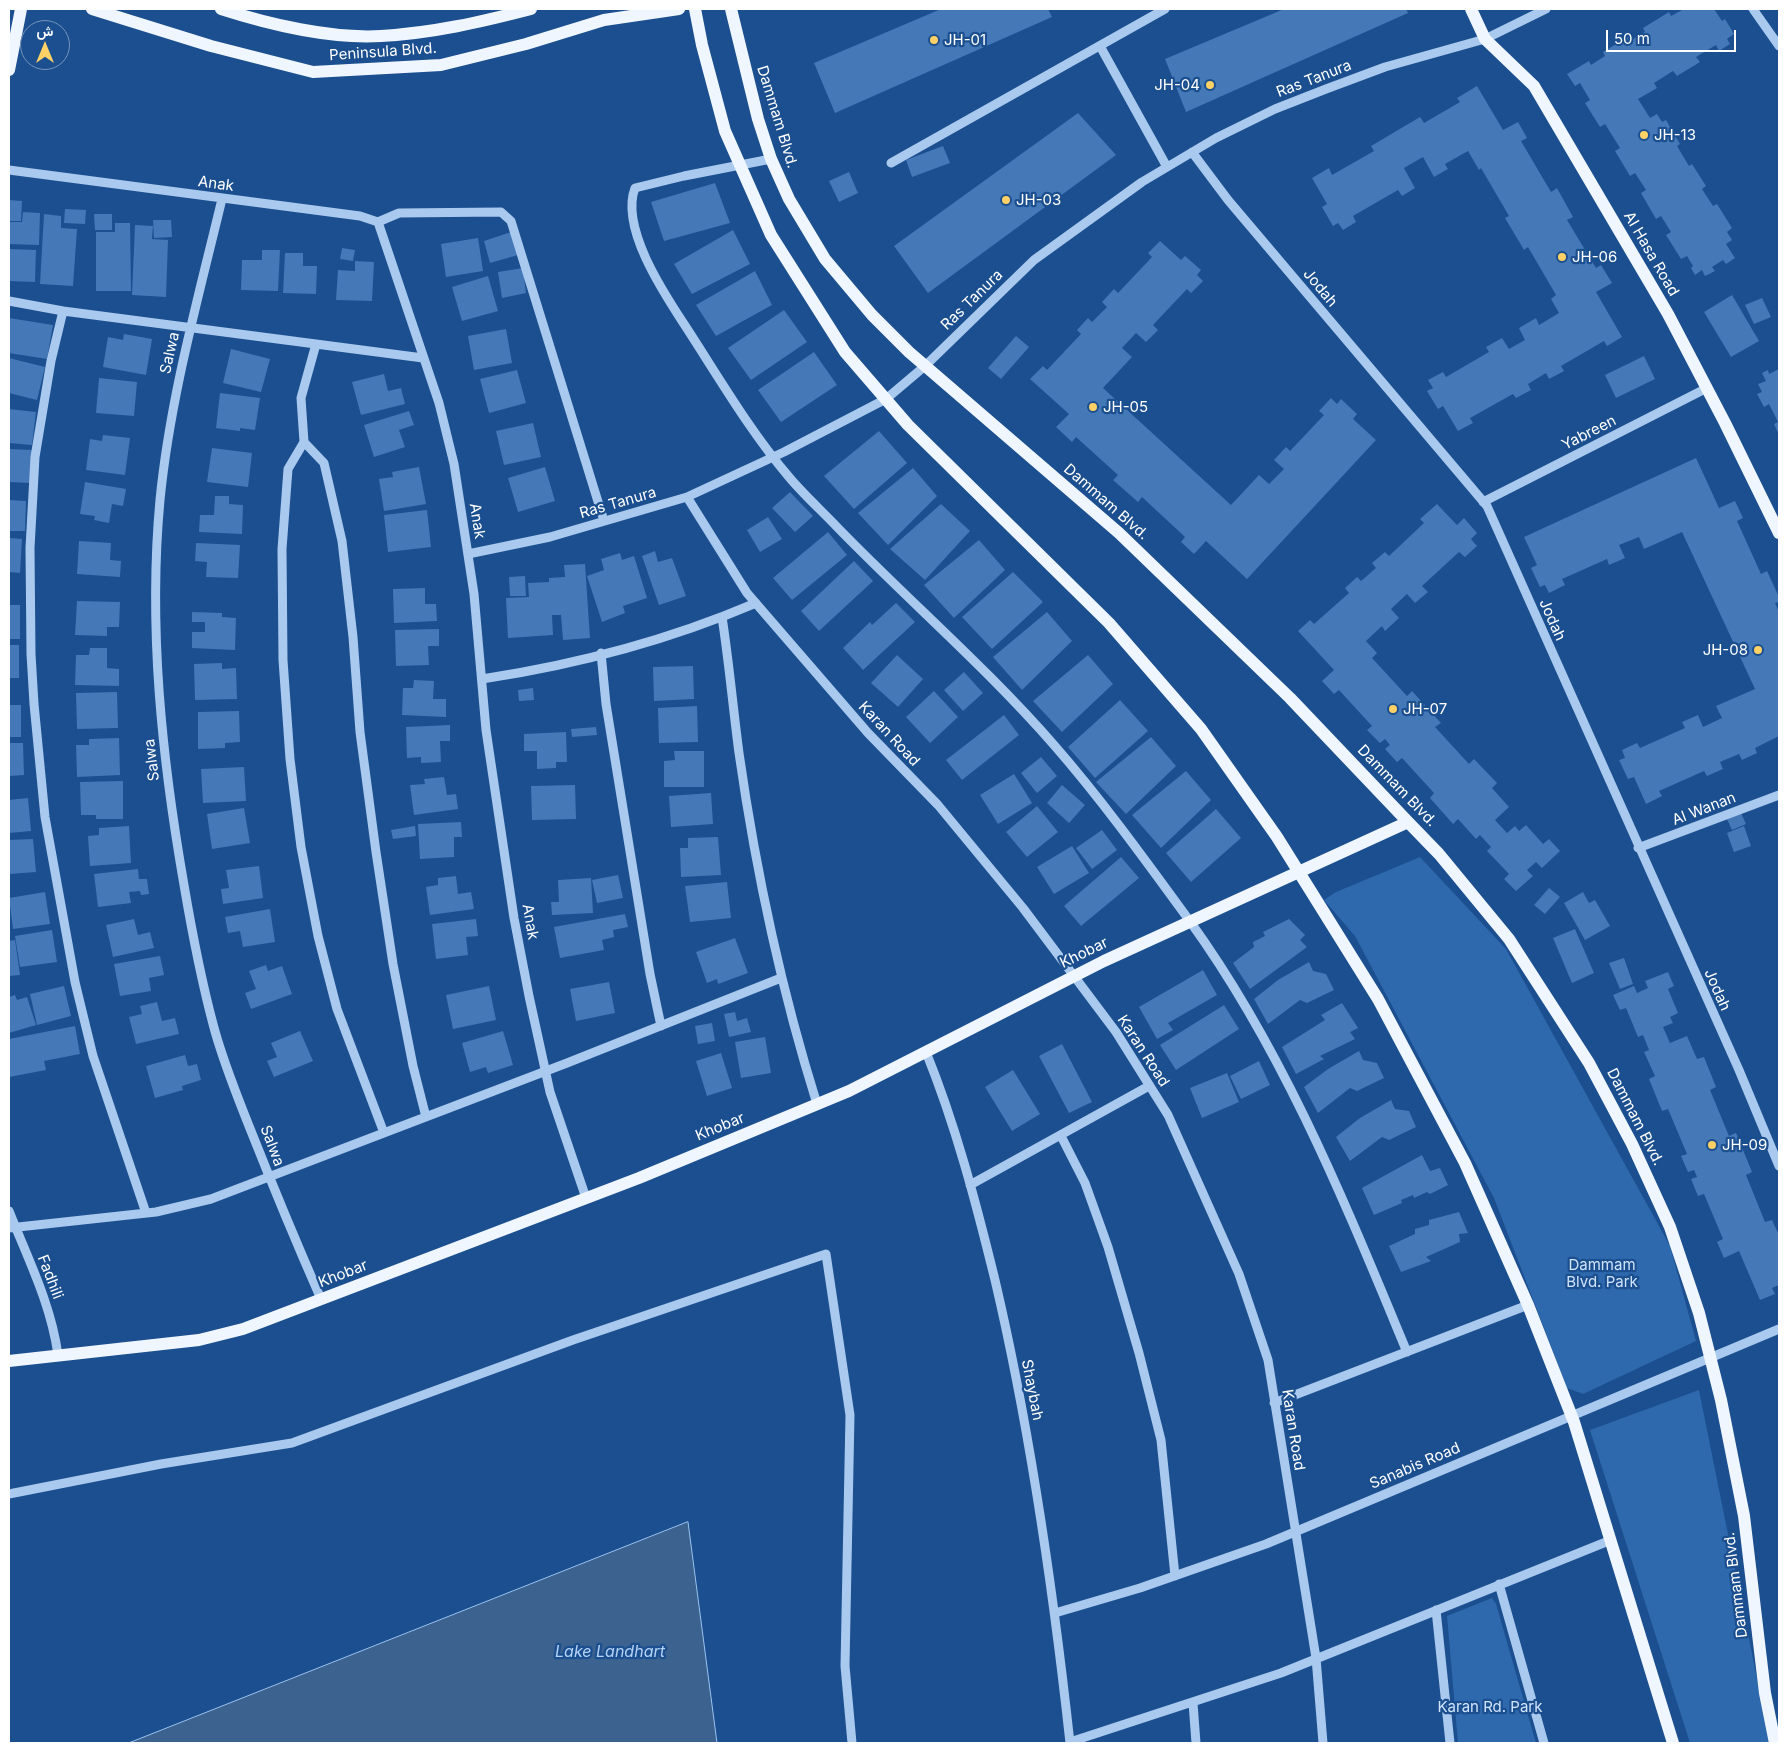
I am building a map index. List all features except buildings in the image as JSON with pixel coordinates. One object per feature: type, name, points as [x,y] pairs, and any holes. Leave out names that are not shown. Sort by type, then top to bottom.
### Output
[{"type":"main road","points":[[9,70],[21,9]]},
{"type":"main road","name":"Peninsula Blvd.","points":[[92,9],[211,46],[313,72],[441,65],[526,44],[604,20],[679,9]]},
{"type":"main road","name":"Peninsula Blvd.","points":[[221,9],[307,31],[379,36],[443,30],[531,9]]},
{"type":"main road","points":[[695,9],[702,45],[725,130],[740,165],[771,235],[845,352],[908,425],[1121,637],[1201,729],[1277,837],[1378,1000],[1465,1163],[1528,1305],[1571,1415],[1673,1743]]},
{"type":"main road","name":"Dammam Blvd.","points":[[731,9],[758,119],[771,160],[789,199],[825,259],[872,315],[925,366],[1119,533],[1290,698],[1439,854],[1509,939],[1589,1063],[1632,1144],[1670,1228],[1699,1313],[1744,1516],[1766,1693],[1775,1743]]},
{"type":"main road","name":"Al Hasa Road","points":[[1471,9],[1485,39],[1534,86],[1668,314],[1779,533]]},
{"type":"main road","name":"Khobar","points":[[9,1361],[199,1340],[243,1329],[586,1198],[849,1091],[1074,976],[1408,822]]},
{"type":"street","points":[[891,163],[1165,9]]},
{"type":"street","name":"Ras Tanura","points":[[468,554],[550,537],[687,497],[773,457],[886,399],[925,366],[1034,260],[1085,221],[1192,152],[1275,109],[1385,67],[1438,54],[1485,39],[1546,9]]},
{"type":"street","points":[[1753,9],[1779,46]]},
{"type":"street","points":[[1100,46],[1167,167]]},
{"type":"street","name":"Jodah","points":[[1192,152],[1228,200],[1487,506],[1638,848],[1739,1070],[1779,1166]]},
{"type":"street","points":[[771,160],[635,188],[630,199],[632,216],[644,256],[668,300],[773,457],[790,479],[895,587],[978,664],[1054,744],[1190,921],[1238,996],[1280,1069],[1355,1227],[1407,1352]]},
{"type":"street","name":"Anak","points":[[9,170],[360,216],[378,222],[438,403],[454,464],[468,554],[486,730],[504,854],[529,996],[546,1072],[586,1198]]},
{"type":"street","name":"Salwa","points":[[222,199],[176,391],[160,501],[157,635],[162,728],[174,828],[194,943],[213,1026],[233,1084],[270,1178],[321,1300]]},
{"type":"street","points":[[378,222],[399,213],[501,212],[510,221],[604,522]]},
{"type":"street","points":[[9,301],[63,311],[423,358]]},
{"type":"street","points":[[63,311],[51,361],[34,457],[30,548],[31,654],[34,704],[45,817],[75,982],[93,1056],[146,1213]]},
{"type":"street","points":[[316,344],[301,398],[304,442],[288,469],[282,549],[283,660],[291,769],[301,847],[318,936],[337,1009],[384,1133]]},
{"type":"street","name":"Yabreen","points":[[1483,502],[1707,388]]},
{"type":"street","points":[[304,442],[324,463],[342,541],[353,637],[360,732],[376,852],[393,964],[413,1066],[426,1117]]},
{"type":"street","name":"Karan Road","points":[[687,497],[747,593],[868,733],[938,805],[1023,908],[1116,1032],[1168,1115],[1239,1274],[1268,1360],[1316,1658],[1323,1743]]},
{"type":"street","points":[[482,679],[538,669],[675,634],[756,603]]},
{"type":"street","points":[[722,617],[742,771],[767,914],[780,978],[817,1104]]},
{"type":"street","points":[[601,653],[606,704],[650,974],[661,1026]]},
{"type":"street","name":"Al Wanan","points":[[1638,848],[1779,795]]},
{"type":"street","points":[[12,1227],[146,1213],[211,1199],[546,1072],[780,978]]},
{"type":"street","name":"Shaybah","points":[[926,1052],[942,1094],[970,1185],[1009,1344],[1032,1456],[1056,1613],[1070,1743]]},
{"type":"street","points":[[970,1185],[1149,1086]]},
{"type":"street","points":[[1061,1136],[1085,1183],[1108,1247],[1140,1353],[1161,1440],[1175,1576]]},
{"type":"street","name":"Fadhili","points":[[9,1211],[12,1227],[37,1277],[54,1327],[58,1355]]},
{"type":"street","points":[[9,1494],[160,1464],[292,1443],[556,1346],[826,1254],[850,1415],[845,1666],[852,1743]]},
{"type":"street","points":[[1274,1402],[1528,1305]]},
{"type":"street","name":"Sanabis Road","points":[[1056,1613],[1175,1576],[1295,1532],[1779,1329]]},
{"type":"street","points":[[1070,1743],[1193,1703],[1316,1658],[1611,1540]]},
{"type":"street","points":[[1499,1584],[1544,1743]]},
{"type":"street","points":[[1436,1610],[1450,1743]]},
{"type":"street","points":[[1193,1703],[1196,1743]]},
{"type":"green space","name":"Dammam Blvd. Park","points":[[1420,857],[1506,949],[1670,1246],[1696,1341],[1583,1394],[1567,1388],[1494,1198],[1355,936],[1324,900],[1336,892]]},
{"type":"green space","points":[[1699,1390],[1770,1743],[1690,1743],[1590,1430]]},
{"type":"green space","name":"Karan Rd. Park","points":[[1492,1598],[1496,1604],[1536,1743],[1458,1743],[1447,1616]]},
{"type":"water","name":"Lake Landhart","points":[[688,1522],[717,1743],[129,1743]]},
{"type":"place","name":"JH-01","points":[[934,40]]},
{"type":"place","name":"JH-04","points":[[1210,85]]},
{"type":"place","name":"JH-13","points":[[1644,135]]},
{"type":"place","name":"JH-03","points":[[1006,200]]},
{"type":"place","name":"JH-06","points":[[1562,257]]},
{"type":"place","name":"JH-05","points":[[1093,407]]},
{"type":"place","name":"JH-08","points":[[1758,650]]},
{"type":"place","name":"JH-07","points":[[1393,709]]},
{"type":"place","name":"JH-09","points":[[1712,1145]]}]
